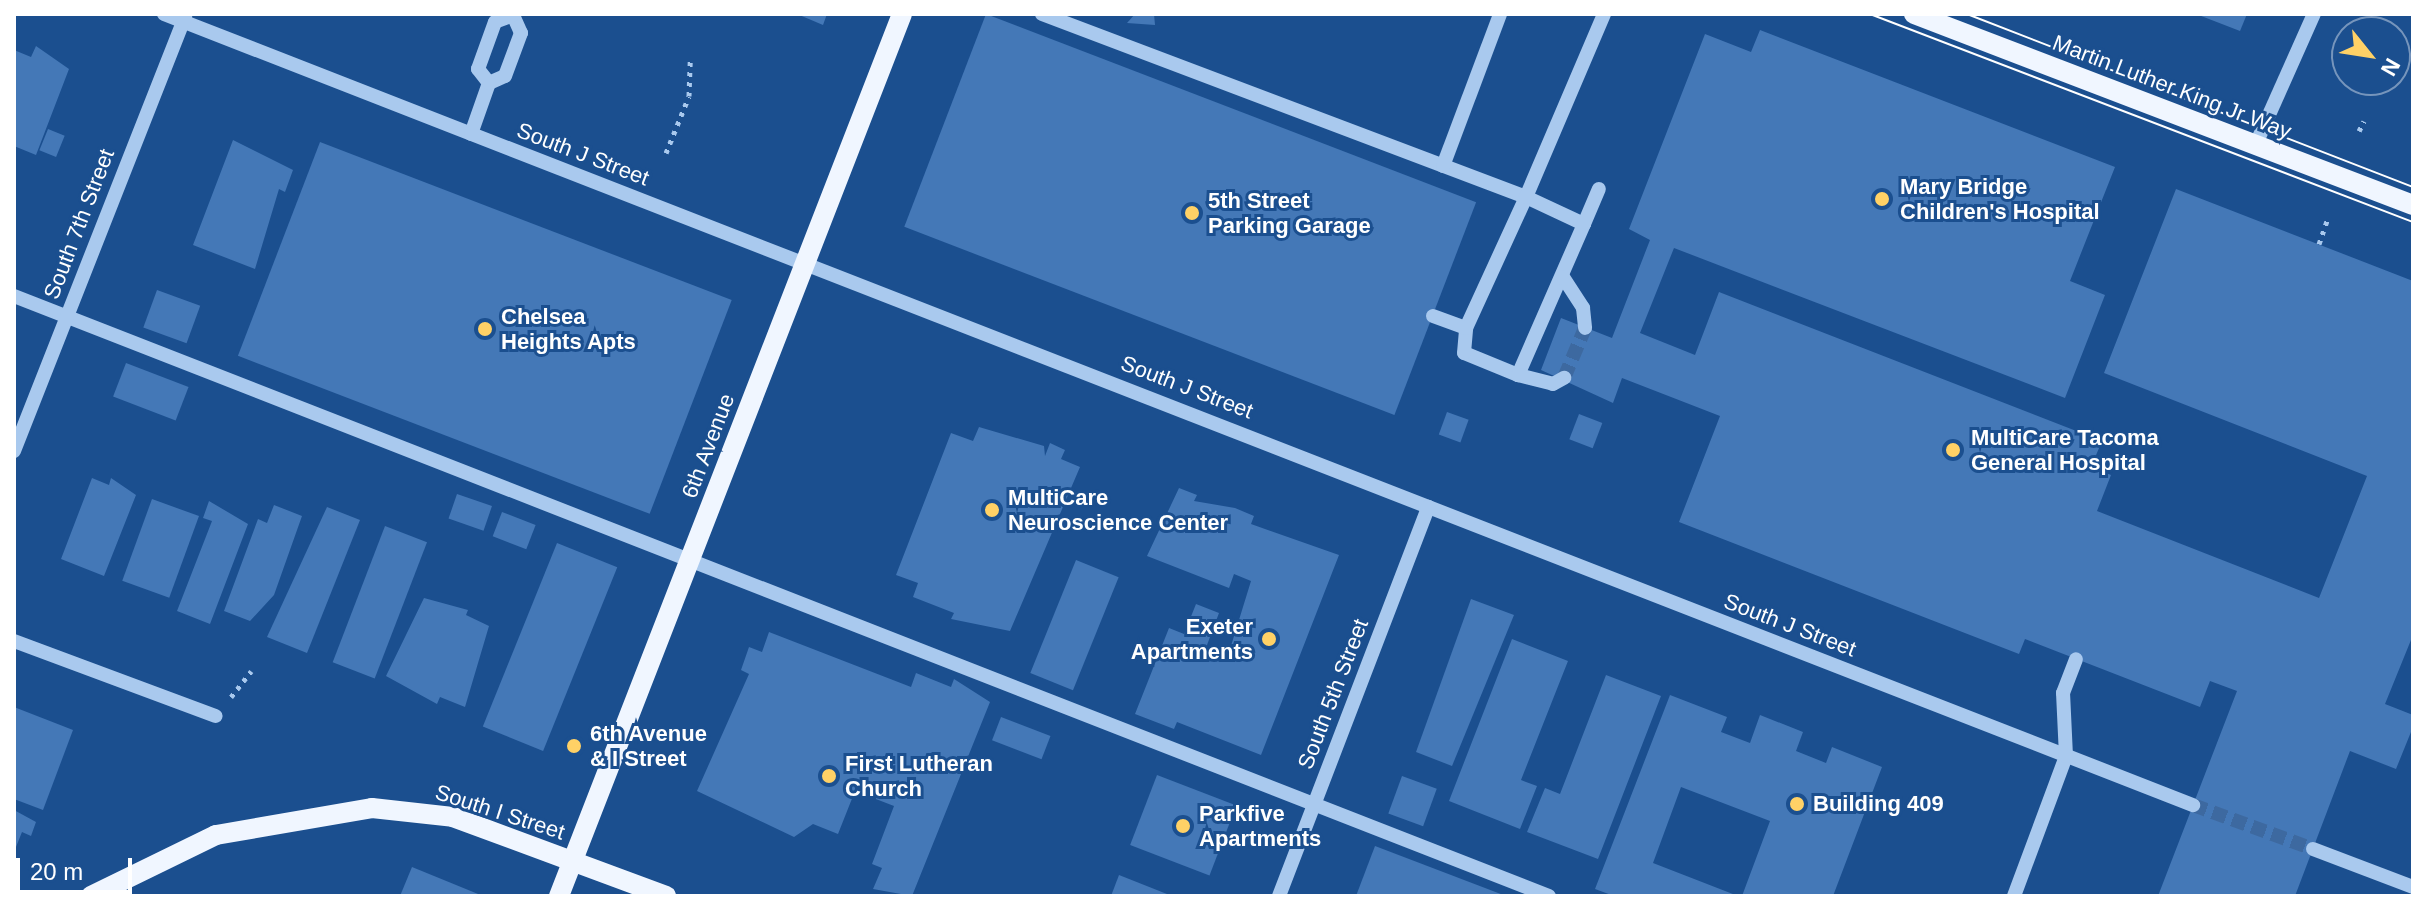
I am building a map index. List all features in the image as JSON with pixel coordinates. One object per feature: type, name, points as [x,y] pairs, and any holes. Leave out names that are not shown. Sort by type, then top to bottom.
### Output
[{"type":"main road","name":"6th Avenue","points":[[559,896],[902,14]]},
{"type":"main road","name":"Martin Luther King Jr Way","points":[[1914,14],[2413,205]]},
{"type":"main road","name":"South I Street","points":[[91,896],[229,831],[372,808],[453,817],[666,896]]},
{"type":"street","name":"South J Street","points":[[164,14],[184,18],[471,134],[2193,805]]},
{"type":"street","points":[[1042,14],[1526,197],[1584,224]]},
{"type":"street","points":[[1443,166],[1500,14]]},
{"type":"street","points":[[1564,378],[1553,384],[1518,375],[1464,353],[1466,328],[1604,14]]},
{"type":"street","points":[[2256,144],[2314,14]]},
{"type":"street","name":"South 7th Street","points":[[14,451],[184,18]]},
{"type":"street","points":[[471,134],[489,83]]},
{"type":"street","points":[[1518,375],[1599,189]]},
{"type":"street","points":[[1563,277],[1583,308],[1585,328]]},
{"type":"street","points":[[14,296],[1549,896]]},
{"type":"street","points":[[1433,316],[1466,328]]},
{"type":"street","name":"South 5th Street","points":[[1279,896],[1428,507]]},
{"type":"street","points":[[14,641],[216,716]]},
{"type":"street","points":[[2014,896],[2066,756],[2063,693],[2076,659]]},
{"type":"street","points":[[2313,849],[2413,887]]},
{"type":"path","points":[[666,153],[689,96],[690,61]]},
{"type":"path","points":[[2359,131],[2364,121]]},
{"type":"path","points":[[2319,244],[2328,218]]},
{"type":"building","points":[[797,14],[827,14],[823,25]]},
{"type":"building","name":"5th Street Parking Garage","points":[[986,14],[1476,202],[1394,415],[904,227]]},
{"type":"building","points":[[1135,14],[1154,14],[1155,25],[1127,23]]},
{"type":"building","points":[[2196,14],[2247,14],[2240,31]]},
{"type":"building","name":"MultiCare Tacoma General Hospital","points":[[1760,30],[2115,167],[2070,281],[2105,295],[2065,398],[1674,248],[1640,333],[1695,355],[1719,292],[2102,441],[2091,467],[2111,475],[2097,511],[2319,598],[2367,476],[2104,373],[2176,189],[2413,281],[2413,635],[2385,704],[2413,715],[2413,727],[2396,769],[2350,751],[2295,896],[2158,896],[2237,691],[2210,681],[2200,707],[2025,639],[2019,654],[1679,522],[1720,416],[1622,378],[1613,403],[1541,370],[1561,318],[1612,338],[1650,240],[1629,229],[1705,34],[1751,52]]},
{"type":"building","points":[[36,46],[69,69],[36,155],[14,146],[14,50],[31,57]]},
{"type":"building","points":[[48,129],[65,136],[56,157],[39,150]]},
{"type":"building","points":[[233,140],[293,170],[285,192],[279,189],[255,269],[193,245]]},
{"type":"building","name":"Chelsea Heights Apts","points":[[320,142],[732,300],[650,514],[238,356]]},
{"type":"building","points":[[157,290],[200,306],[187,343],[143,328]]},
{"type":"building","points":[[126,363],[189,387],[176,421],[113,397]]},
{"type":"building","points":[[1447,412],[1469,420],[1460,442],[1439,435]]},
{"type":"building","points":[[1579,414],[1602,423],[1593,448],[1569,439]]},
{"type":"building","name":"MultiCare Neuroscience Center","points":[[979,427],[1044,446],[1045,456],[1050,443],[1065,450],[1061,459],[1080,467],[1010,631],[951,619],[954,613],[913,597],[918,583],[896,575],[951,433],[973,441]]},
{"type":"building","points":[[92,478],[109,485],[111,478],[136,495],[104,576],[61,559]]},
{"type":"building","name":"Exeter Apartments","points":[[1179,488],[1197,495],[1194,501],[1235,508],[1254,516],[1251,524],[1339,555],[1261,755],[1177,722],[1174,729],[1135,714],[1169,628],[1184,634],[1196,604],[1219,613],[1204,653],[1226,662],[1251,581],[1234,574],[1229,588],[1147,556]]},
{"type":"building","points":[[457,494],[492,506],[484,531],[449,519]]},
{"type":"building","points":[[152,499],[199,516],[169,598],[122,581]]},
{"type":"building","points":[[209,501],[248,524],[210,624],[177,611],[212,521],[203,518]]},
{"type":"building","points":[[274,505],[302,516],[274,595],[250,621],[224,611],[258,519],[267,523]]},
{"type":"building","points":[[327,507],[360,520],[307,653],[267,637]]},
{"type":"building","points":[[502,512],[536,525],[526,549],[493,536]]},
{"type":"building","points":[[385,526],[427,542],[375,678],[333,662]]},
{"type":"building","points":[[557,543],[617,567],[543,751],[483,727]]},
{"type":"building","points":[[1076,560],[1119,577],[1073,690],[1030,673]]},
{"type":"building","points":[[424,598],[468,610],[466,615],[489,626],[465,707],[440,697],[437,704],[386,676]]},
{"type":"building","points":[[1471,599],[1514,615],[1452,766],[1416,752]]},
{"type":"building","name":"First Lutheran Church","points":[[769,632],[911,687],[916,673],[951,687],[954,679],[990,702],[912,896],[873,889],[882,868],[872,864],[894,806],[855,791],[838,834],[813,824],[794,837],[697,791],[749,674],[741,670],[749,647],[762,652]]},
{"type":"building","points":[[1512,639],[1568,661],[1521,780],[1537,786],[1520,829],[1449,801]]},
{"type":"building","points":[[1606,675],[1661,696],[1598,859],[1527,832],[1545,788],[1560,794]]},
{"type":"building","name":"Building 409","points":[[1670,695],[1727,717],[1721,732],[1750,743],[1760,715],[1803,732],[1796,751],[1826,763],[1832,747],[1882,767],[1833,896],[1742,896],[1770,821],[1681,787],[1653,863],[1738,896],[1614,896],[1595,889]]},
{"type":"building","points":[[14,707],[73,730],[43,810],[14,799]]},
{"type":"building","points":[[1001,717],[1050,736],[1042,759],[992,740]]},
{"type":"building","name":"Parkfive Apartments","points":[[1157,775],[1236,805],[1209,875],[1130,845]]},
{"type":"building","points":[[1402,776],[1437,789],[1423,826],[1388,814]]},
{"type":"building","points":[[14,810],[36,822],[31,836],[22,832],[14,852]]},
{"type":"building","points":[[1375,846],[1506,896],[1356,896]]},
{"type":"building","points":[[412,867],[483,896],[400,896]]},
{"type":"building","points":[[1119,875],[1172,896],[1111,896]]},
{"type":"tunnel","points":[[1564,378],[1585,328]]},
{"type":"tunnel","points":[[2193,805],[2313,849]]},
{"type":"tram line","points":[[1870,14],[2413,222]]},
{"type":"tram line","points":[[1967,14],[2413,187]]},
{"type":"place","name":"Mary Bridge Children's Hospital","points":[[1882,199]]},
{"type":"place","name":"5th Street Parking Garage","points":[[1192,213]]},
{"type":"place","name":"Chelsea Heights Apts","points":[[485,329]]},
{"type":"place","name":"MultiCare Tacoma General Hospital","points":[[1953,450]]},
{"type":"place","name":"MultiCare Neuroscience Center","points":[[992,510]]},
{"type":"place","name":"Exeter Apartments","points":[[1269,639]]},
{"type":"place","name":"6th Avenue & I Street","points":[[574,746]]},
{"type":"place","name":"First Lutheran Church","points":[[829,776]]},
{"type":"place","name":"Building 409","points":[[1797,804]]},
{"type":"place","name":"Parkfive Apartments","points":[[1183,826]]}]
